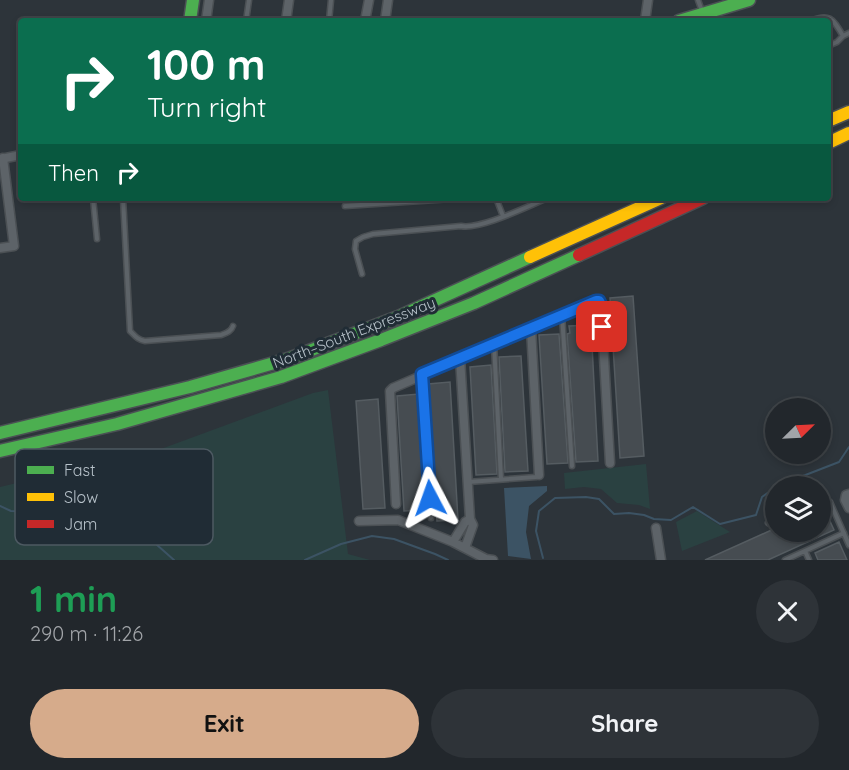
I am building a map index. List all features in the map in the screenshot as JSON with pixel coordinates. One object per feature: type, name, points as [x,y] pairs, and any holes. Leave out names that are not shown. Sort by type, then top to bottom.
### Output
[{"type":"main road","points":[[190,18],[193,0]]},
{"type":"main road","points":[[689,18],[748,0]]},
{"type":"main road","points":[[831,121],[849,112]]},
{"type":"main road","points":[[831,141],[849,133]]},
{"type":"main road","name":"North–South Expressway","points":[[0,433],[190,387],[288,359],[398,317],[654,201]]},
{"type":"main road","name":"North–South Expressway","points":[[0,452],[117,424],[281,377],[474,303],[696,201]]},
{"type":"street","points":[[206,18],[209,0]]},
{"type":"street","points":[[286,18],[289,0]]},
{"type":"street","points":[[366,18],[369,0]]},
{"type":"street","points":[[385,18],[388,0]]},
{"type":"street","points":[[645,18],[648,0]]},
{"type":"street","points":[[0,248],[14,246],[2,159],[18,156]]},
{"type":"street","points":[[396,504],[390,392],[393,388],[596,301],[599,301],[601,305],[610,463]]},
{"type":"street","points":[[531,328],[539,476]]},
{"type":"street","points":[[460,358],[467,482],[470,519],[473,525],[465,548]]},
{"type":"street","points":[[847,495],[845,500],[849,508]]},
{"type":"street","points":[[453,542],[465,522],[470,519]]},
{"type":"street","points":[[358,521],[398,520],[493,560]]},
{"type":"street","points":[[656,528],[662,560]]},
{"type":"lane","points":[[246,18],[249,0]]},
{"type":"lane","points":[[328,18],[331,0]]},
{"type":"lane","points":[[698,0],[702,14]]},
{"type":"lane","points":[[831,18],[843,36]]},
{"type":"lane","points":[[831,45],[849,33]]},
{"type":"lane","points":[[93,201],[97,238]]},
{"type":"lane","points":[[123,201],[130,331],[134,336],[145,341],[221,335],[233,326]]},
{"type":"lane","points":[[345,206],[421,201]]},
{"type":"lane","points":[[497,201],[503,216]]},
{"type":"lane","points":[[362,274],[355,249],[356,241],[363,237],[373,234],[461,226],[467,228],[540,201]]},
{"type":"lane","points":[[562,315],[572,466]]},
{"type":"lane","points":[[494,343],[501,479]]},
{"type":"lane","points":[[422,374],[431,518]]},
{"type":"lane","points":[[467,482],[539,476]]},
{"type":"lane","points":[[831,504],[849,545]]},
{"type":"lane","points":[[785,560],[844,533]]},
{"type":"lane","points":[[805,551],[809,560]]},
{"type":"green space","points":[[328,390],[348,554],[370,560],[0,560],[0,487],[15,483],[15,545],[213,545],[213,449],[161,449],[313,393]]},
{"type":"green space","points":[[646,464],[650,509],[639,505],[617,503],[601,489],[584,487],[565,489],[564,473]]},
{"type":"green space","points":[[697,511],[730,532],[682,551],[676,522]]},
{"type":"water","points":[[547,486],[547,491],[529,506],[526,532],[531,559],[508,556],[504,488]]},
{"type":"building","points":[[633,296],[644,456],[620,458],[610,298]]},
{"type":"building","points":[[591,325],[598,461],[576,462],[567,334],[570,333],[569,326]]},
{"type":"building","points":[[559,334],[568,463],[547,464],[539,335]]},
{"type":"building","points":[[521,356],[528,471],[505,472],[499,357]]},
{"type":"building","points":[[491,365],[497,474],[476,475],[470,367]]},
{"type":"building","points":[[450,382],[458,520],[437,521],[427,394],[429,394],[428,384]]},
{"type":"building","points":[[419,394],[426,510],[404,511],[397,396]]},
{"type":"building","points":[[378,399],[385,508],[363,509],[356,401]]},
{"type":"building","points":[[765,533],[765,542],[808,542],[768,560],[705,560]]},
{"type":"building","points":[[839,542],[847,560],[818,560],[815,553]]},
{"type":"waterway","points":[[803,476],[839,462],[849,447]]},
{"type":"waterway","points":[[543,558],[536,531],[539,511],[555,498],[599,499],[614,514],[629,513],[654,519],[671,520],[693,507],[720,524],[756,515],[762,497],[765,495]]},
{"type":"waterway","points":[[0,506],[15,511]]},
{"type":"waterway","points":[[305,560],[341,544],[372,536],[394,539],[448,560]]},
{"type":"waterway","points":[[157,545],[174,560]]},
{"type":"traffic: fast","points":[[190,18],[193,0]]},
{"type":"traffic: fast","points":[[689,18],[749,0]]},
{"type":"traffic: fast","points":[[0,451],[117,424],[281,377],[474,303],[579,255]]},
{"type":"traffic: fast","points":[[0,433],[190,387],[288,359],[398,317],[530,257]]},
{"type":"traffic: slow","points":[[831,120],[849,112]]},
{"type":"traffic: slow","points":[[831,142],[849,133]]},
{"type":"traffic: slow","points":[[530,257],[654,201]]},
{"type":"traffic: jam","points":[[579,255],[696,201]]},
{"type":"route","points":[[430,498],[422,374],[596,301],[599,301],[601,305],[602,327]]}]
